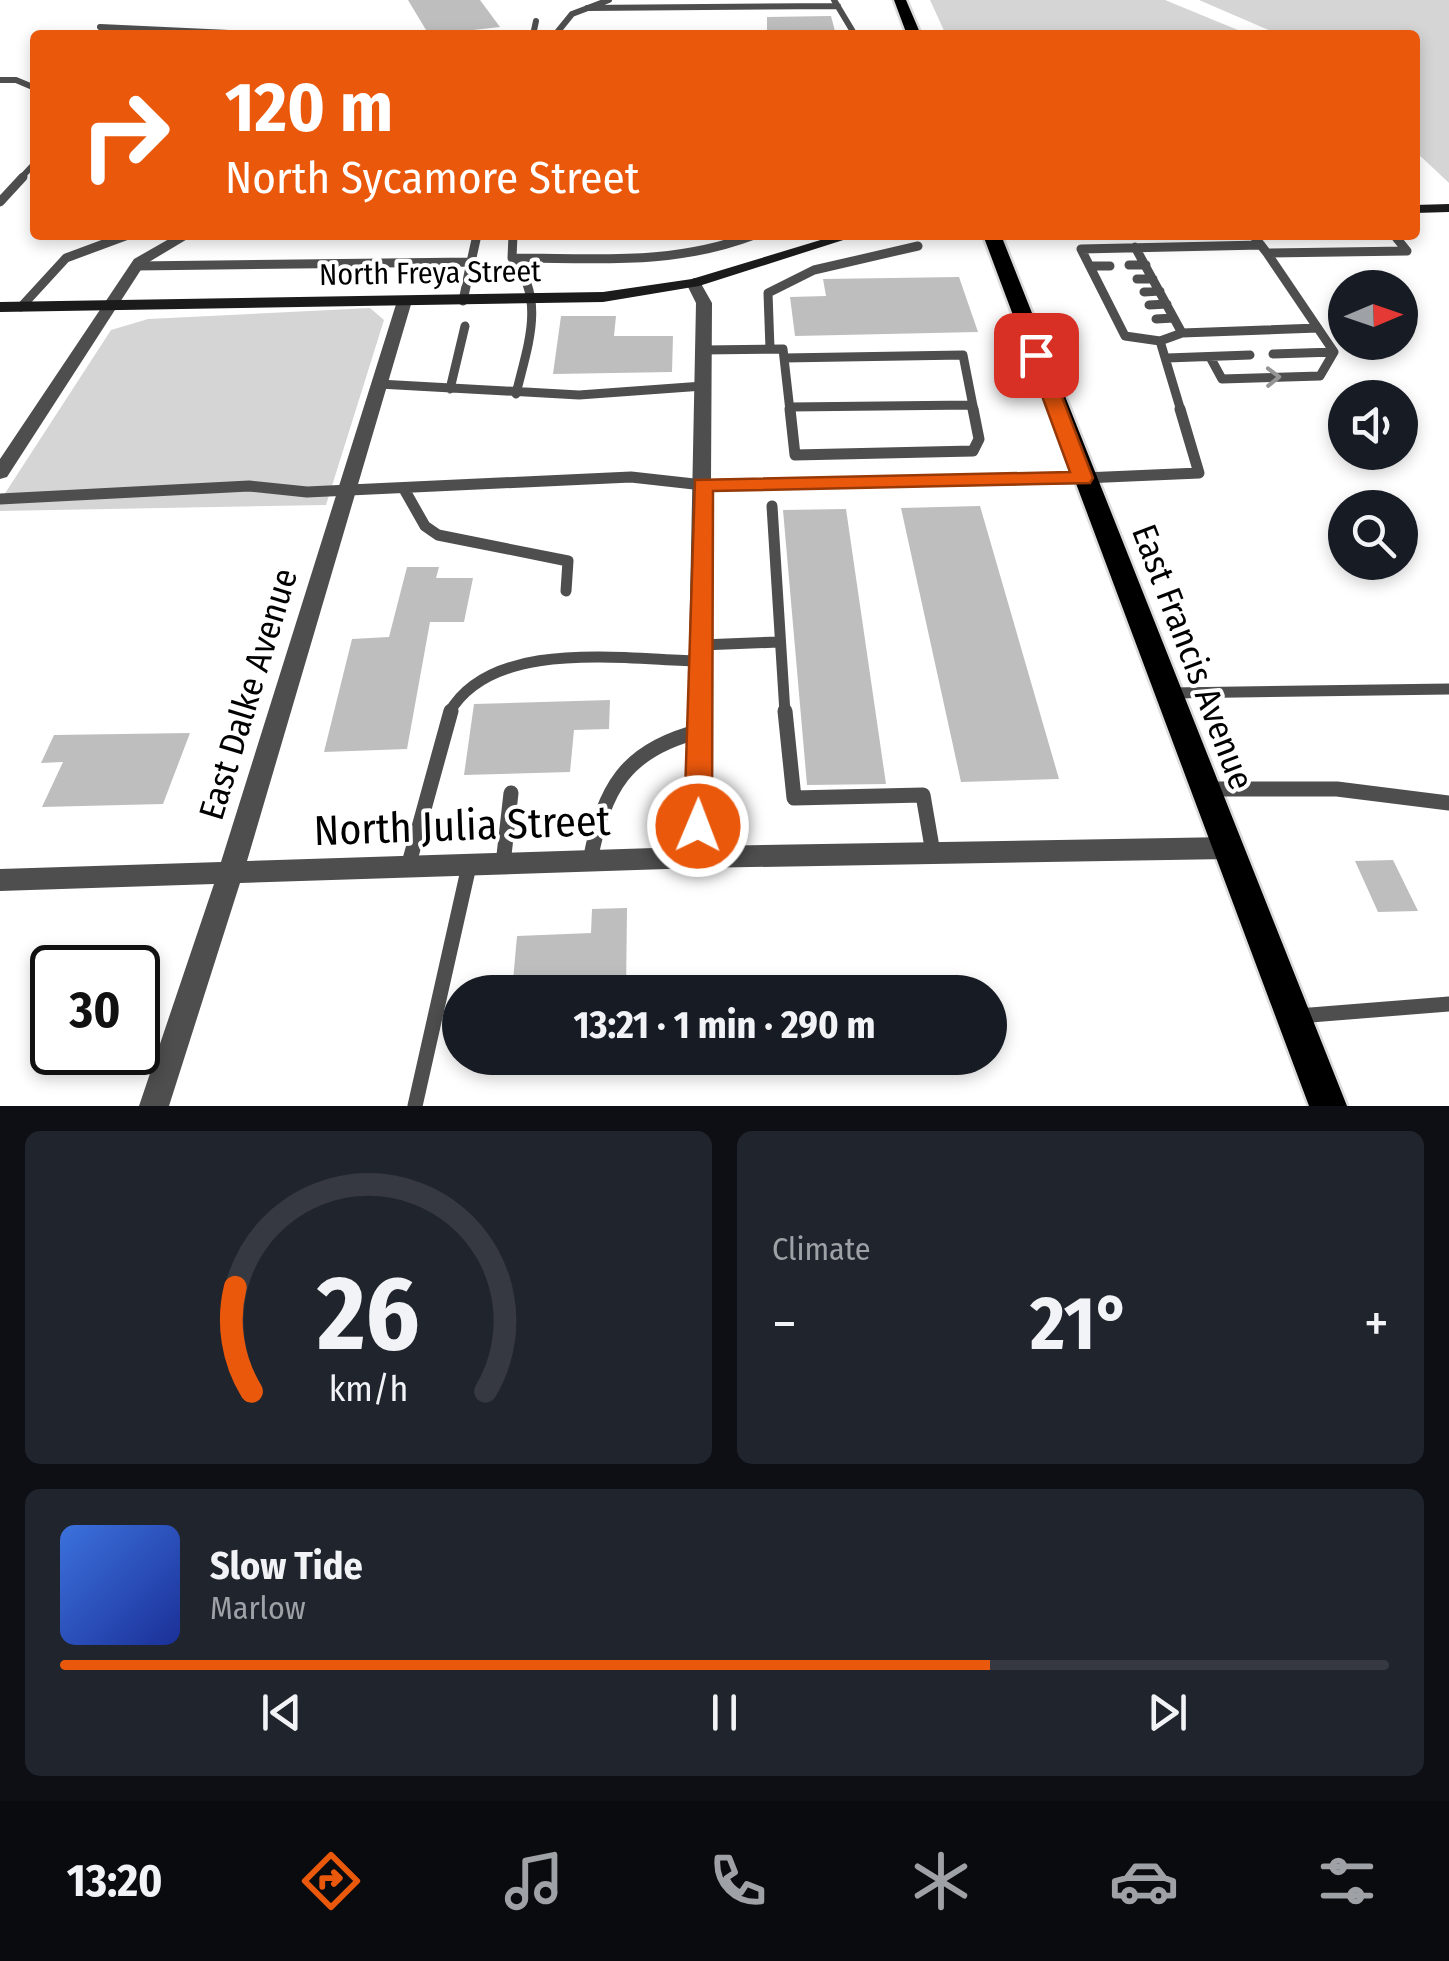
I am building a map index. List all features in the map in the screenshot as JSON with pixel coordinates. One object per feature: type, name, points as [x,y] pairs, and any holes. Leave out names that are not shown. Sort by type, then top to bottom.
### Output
[{"type":"main road","points":[[900,0],[912,30]]},
{"type":"main road","name":"East Francis Avenue","points":[[994,240],[1328,1106]]},
{"type":"street","points":[[1420,209],[1449,208]]},
{"type":"street","points":[[0,473],[136,266],[172,240]]},
{"type":"street","name":"North Freya Street","points":[[0,308],[603,297],[694,283],[836,240]]},
{"type":"street","points":[[694,283],[704,303],[697,857]]},
{"type":"street","name":"East Dalke Avenue","points":[[154,1106],[230,874],[404,301]]},
{"type":"street","points":[[702,485],[1083,478]]},
{"type":"street","name":"North Julia Street","points":[[0,880],[697,857],[1228,848]]},
{"type":"lane","points":[[559,30],[572,14],[609,0]]},
{"type":"lane","points":[[587,8],[836,3],[852,30]]},
{"type":"lane","points":[[535,30],[536,20]]},
{"type":"lane","points":[[100,27],[164,30]]},
{"type":"lane","points":[[0,80],[16,80],[30,86]]},
{"type":"lane","points":[[0,202],[30,169]]},
{"type":"lane","points":[[21,307],[55,262],[75,250],[110,240]]},
{"type":"lane","points":[[463,300],[476,240]]},
{"type":"lane","points":[[512,240],[512,258],[528,273],[536,299],[516,394]]},
{"type":"lane","points":[[512,258],[657,258],[706,252],[740,240]]},
{"type":"lane","points":[[1257,240],[1328,343]]},
{"type":"lane","points":[[1318,328],[1182,332],[1160,341],[1125,336],[1081,248],[1407,251],[1398,240]]},
{"type":"lane","points":[[770,349],[768,294],[814,270],[918,246]]},
{"type":"lane","points":[[1135,247],[1182,332]]},
{"type":"lane","points":[[136,266],[471,262]]},
{"type":"lane","points":[[1128,266],[1146,265]]},
{"type":"lane","points":[[1090,266],[1110,266]]},
{"type":"lane","points":[[1137,279],[1154,279]]},
{"type":"lane","points":[[1097,280],[1114,280]]},
{"type":"lane","points":[[1144,292],[1160,292]]},
{"type":"lane","points":[[1104,293],[1122,293]]},
{"type":"lane","points":[[1149,305],[1167,304]]},
{"type":"lane","points":[[1110,306],[1127,306]]},
{"type":"lane","points":[[1156,319],[1174,318]]},
{"type":"lane","points":[[1117,320],[1134,320]]},
{"type":"lane","points":[[450,389],[465,326]]},
{"type":"lane","points":[[1083,478],[1199,473],[1160,341]]},
{"type":"lane","points":[[703,350],[783,349],[784,358],[790,407],[795,455],[973,450],[979,439],[963,355],[784,358]]},
{"type":"lane","points":[[1273,354],[1328,352]]},
{"type":"lane","points":[[1167,358],[1250,355]]},
{"type":"lane","points":[[1210,357],[1222,378],[1320,376],[1329,360]]},
{"type":"lane","points":[[379,384],[516,394],[630,394],[703,386]]},
{"type":"lane","points":[[790,407],[972,404]]},
{"type":"lane","points":[[0,499],[249,486],[404,490],[630,477],[702,485]]},
{"type":"lane","points":[[404,490],[428,530],[443,538],[544,552],[568,560],[566,590]]},
{"type":"lane","points":[[772,506],[778,642],[794,798],[923,794],[934,853]]},
{"type":"lane","points":[[408,868],[448,716],[457,697],[473,682],[494,670],[524,664],[701,653],[778,642]]},
{"type":"lane","points":[[1167,694],[1449,689]]},
{"type":"lane","points":[[590,861],[597,814],[617,778],[664,737],[700,730]]},
{"type":"lane","points":[[1205,790],[1337,788],[1449,803]]},
{"type":"lane","points":[[503,864],[511,794]]},
{"type":"lane","points":[[415,1106],[438,988],[461,916],[468,866]]},
{"type":"lane","points":[[1294,1016],[1449,1004]]},
{"type":"shaded area","points":[[930,0],[1165,0],[1238,30],[944,30]]},
{"type":"shaded area","points":[[1199,0],[1449,0],[1449,183],[1420,156],[1420,30],[1268,30]]},
{"type":"shaded area","points":[[370,308],[384,320],[326,505],[0,511],[0,501],[111,330],[148,319]]},
{"type":"building","points":[[408,0],[480,0],[500,27],[473,30],[426,30]]},
{"type":"building","points":[[831,16],[835,30],[767,30],[767,17]]},
{"type":"building","points":[[959,277],[978,332],[795,336],[790,297],[826,296],[823,279]]},
{"type":"building","points":[[561,316],[616,316],[614,336],[673,336],[672,372],[553,374]]},
{"type":"building","points":[[980,506],[1059,779],[961,782],[901,508]]},
{"type":"building","points":[[846,509],[886,784],[807,785],[783,510]]},
{"type":"building","points":[[407,567],[439,567],[436,578],[473,578],[464,622],[430,622],[407,749],[324,752],[352,639],[389,637]]},
{"type":"building","points":[[610,700],[609,729],[574,730],[570,772],[464,775],[474,704]]},
{"type":"building","points":[[190,733],[163,804],[42,807],[63,762],[41,763],[54,735]]},
{"type":"building","points":[[1393,860],[1418,911],[1378,912],[1355,861]]},
{"type":"building","points":[[627,908],[626,975],[514,975],[517,936],[591,933],[592,909]]},
{"type":"route","points":[[698,826],[702,485],[1083,478],[1036,355]]}]
